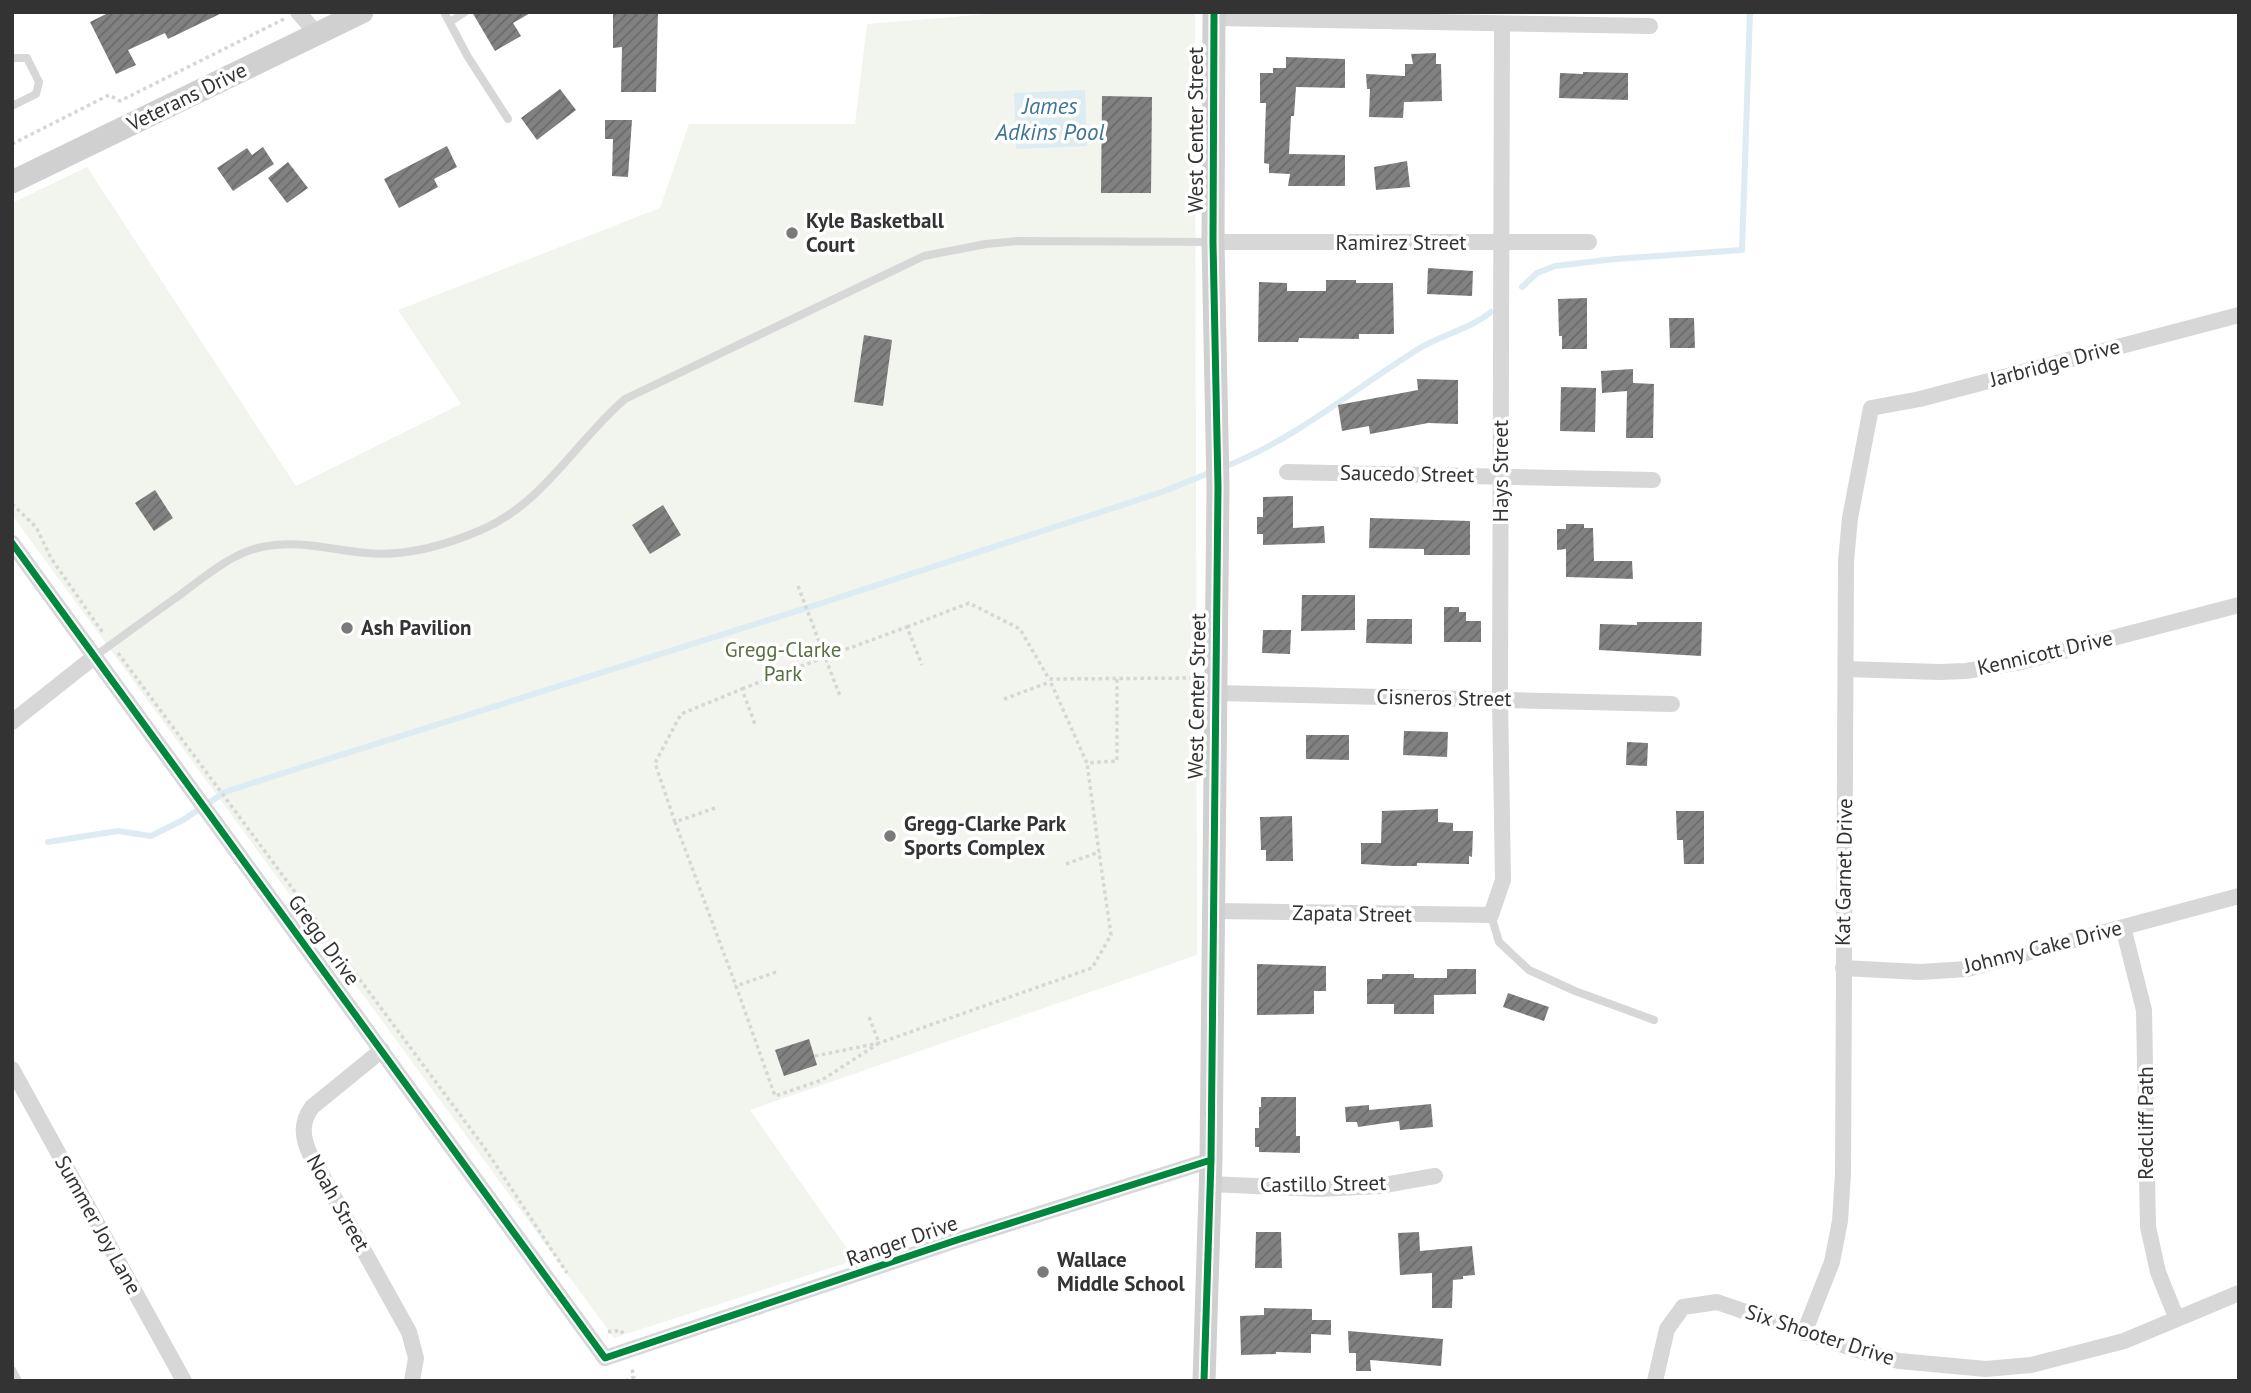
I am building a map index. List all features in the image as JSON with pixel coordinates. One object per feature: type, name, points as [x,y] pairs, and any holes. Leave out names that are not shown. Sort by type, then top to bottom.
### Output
[{"type":"street","name":"Veterans Drive","points":[[12,182],[362,12]]},
{"type":"street","points":[[292,15],[317,34]]},
{"type":"street","points":[[1214,15],[1502,24],[1588,19],[1650,26]]},
{"type":"street","name":"West Center Street","points":[[1204,1381],[1211,1160],[1218,487],[1213,242],[1214,15]]},
{"type":"street","name":"Hays Street","points":[[1491,915],[1503,880],[1500,699],[1502,24]]},
{"type":"street","name":"Ramirez Street","points":[[1213,242],[1589,242]]},
{"type":"street","name":"Jarbridge Drive","points":[[1871,408],[1920,399],[2239,314]]},
{"type":"street","name":"Kat Garnet Drive","points":[[1804,1333],[1832,1262],[1840,1221],[1843,1174],[1847,550],[1850,518],[1871,408]]},
{"type":"street","name":"Saucedo Street","points":[[1287,472],[1653,480]]},
{"type":"street","name":"Gregg Drive","points":[[12,543],[605,1358]]},
{"type":"street","name":"Kennicott Drive","points":[[1846,669],[1966,671],[2021,662],[2239,605]]},
{"type":"street","points":[[12,722],[94,657]]},
{"type":"street","name":"Cisneros Street","points":[[1215,685],[1500,699],[1672,704]]},
{"type":"street","name":"Johnny Cake Drive","points":[[1843,968],[1920,972],[1967,969],[2239,896]]},
{"type":"street","name":"Zapata Street","points":[[1213,911],[1491,915]]},
{"type":"street","name":"Redcliff Path","points":[[2123,927],[2144,1010],[2148,1227],[2158,1272],[2176,1317]]},
{"type":"street","name":"Noah Street","points":[[382,1050],[312,1107],[307,1113],[303,1131],[309,1152],[409,1332],[416,1357],[412,1381]]},
{"type":"street","name":"Summer Joy Lane","points":[[12,1069],[184,1381]]},
{"type":"street","name":"Ranger Drive","points":[[605,1358],[957,1240],[1211,1160]]},
{"type":"street","name":"Castillo Street","points":[[1210,1185],[1319,1189],[1379,1186],[1435,1176]]},
{"type":"street","name":"Six Shooter Drive","points":[[1655,1381],[1667,1329],[1683,1307],[1717,1302],[1804,1333],[1899,1361],[1942,1367],[1986,1368],[2031,1366],[2124,1341],[2176,1317],[2239,1293]]},
{"type":"lane","points":[[444,12],[468,57],[508,119]]},
{"type":"lane","points":[[450,22],[465,12]]},
{"type":"lane","points":[[12,58],[27,58],[39,82],[36,94],[12,106]]},
{"type":"lane","points":[[94,657],[199,581],[235,558],[260,547],[286,543],[371,554],[404,553],[483,529],[537,493],[560,470],[600,420],[625,399],[924,256],[1018,241],[1213,242]]},
{"type":"lane","points":[[1491,915],[1499,942],[1529,970],[1654,1020]]},
{"type":"lane","points":[[12,1370],[18,1381]]},
{"type":"path","points":[[12,144],[109,95],[120,101],[292,15]]},
{"type":"path","points":[[798,586],[840,696]]},
{"type":"path","points":[[815,1056],[879,1043],[1092,968],[1111,935],[1087,763],[1050,681],[1020,629],[970,603],[681,713],[655,763],[775,1096],[822,1080],[879,1043]]},
{"type":"path","points":[[907,627],[922,664]]},
{"type":"path","points":[[1004,699],[1050,681],[1117,678],[1215,685]]},
{"type":"path","points":[[1087,763],[1117,761],[1117,678]]},
{"type":"path","points":[[741,689],[756,727]]},
{"type":"path","points":[[216,785],[484,1147],[572,1280]]},
{"type":"path","points":[[675,822],[715,808]]},
{"type":"path","points":[[1066,864],[1099,852]]},
{"type":"path","points":[[736,986],[776,972]]},
{"type":"path","points":[[867,1014],[879,1043]]},
{"type":"path","points":[[604,1328],[611,1332],[621,1330],[624,1335]]},
{"type":"path","points":[[625,1381],[634,1377],[632,1369]]},
{"type":"green space","name":"Gregg-Clarke Park","points":[[1012,12],[1195,12],[1197,955],[750,1110],[855,1260],[614,1338],[12,515],[12,203],[87,167],[296,486],[461,404],[398,310],[660,208],[689,124],[855,124],[867,24]]},
{"type":"water","name":"James Adkins Pool","points":[[1085,90],[1087,146],[1016,149],[1014,93]]},
{"type":"building","points":[[110,12],[224,12],[168,39],[165,33],[128,50],[136,65],[116,74],[90,22]]},
{"type":"building","points":[[472,12],[532,12],[513,23],[521,36],[495,51]]},
{"type":"building","points":[[613,12],[658,12],[656,92],[621,92],[622,47],[613,48]]},
{"type":"building","points":[[1436,53],[1436,64],[1441,64],[1442,101],[1404,102],[1403,118],[1369,117],[1370,89],[1367,89],[1366,74],[1405,76],[1405,64],[1413,64],[1411,54]]},
{"type":"building","points":[[1286,57],[1345,59],[1345,88],[1296,87],[1289,154],[1345,155],[1345,186],[1288,186],[1290,174],[1269,173],[1269,164],[1264,163],[1266,103],[1260,103],[1260,73],[1273,73],[1273,68],[1286,68]]},
{"type":"building","points":[[1560,73],[1628,73],[1628,100],[1559,98]]},
{"type":"building","points":[[560,89],[576,110],[537,140],[521,118]]},
{"type":"building","points":[[1102,96],[1152,97],[1151,193],[1101,193]]},
{"type":"building","points":[[605,120],[632,120],[628,177],[612,176],[613,139],[605,139]]},
{"type":"building","points":[[447,146],[457,167],[434,179],[438,187],[399,208],[384,179]]},
{"type":"building","points":[[263,147],[274,164],[233,191],[217,168],[247,148],[252,155]]},
{"type":"building","points":[[1407,161],[1410,187],[1376,190],[1374,167]]},
{"type":"building","points":[[288,162],[308,188],[287,203],[268,178]]},
{"type":"building","points":[[1428,268],[1473,271],[1472,296],[1427,294]]},
{"type":"building","points":[[1326,280],[1393,283],[1394,334],[1359,334],[1359,339],[1299,338],[1298,342],[1258,342],[1259,282],[1287,283],[1287,291],[1326,291]]},
{"type":"building","points":[[1587,298],[1587,349],[1562,349],[1558,299]]},
{"type":"building","points":[[1669,318],[1694,318],[1695,348],[1670,348]]},
{"type":"building","points":[[864,335],[892,340],[883,406],[854,402]]},
{"type":"building","points":[[1633,369],[1633,383],[1654,384],[1653,438],[1626,438],[1627,391],[1602,393],[1601,371]]},
{"type":"building","points":[[1417,379],[1458,380],[1458,424],[1428,423],[1370,434],[1369,426],[1342,431],[1338,405],[1418,390]]},
{"type":"building","points":[[1561,387],[1596,388],[1595,432],[1560,431]]},
{"type":"building","points":[[155,490],[173,518],[154,531],[135,503]]},
{"type":"building","points":[[1293,496],[1293,528],[1324,526],[1325,543],[1263,545],[1263,534],[1257,534],[1257,517],[1263,517],[1263,497]]},
{"type":"building","points":[[663,505],[681,535],[650,554],[632,525]]},
{"type":"building","points":[[1370,518],[1470,521],[1470,555],[1424,555],[1424,549],[1369,548]]},
{"type":"building","points":[[1566,524],[1584,524],[1584,528],[1593,528],[1594,561],[1632,561],[1633,579],[1566,577],[1566,549],[1557,550],[1557,529],[1566,529]]},
{"type":"building","points":[[1302,595],[1355,595],[1355,630],[1301,631]]},
{"type":"building","points":[[1444,607],[1459,607],[1459,612],[1466,612],[1466,621],[1481,621],[1481,642],[1444,642]]},
{"type":"building","points":[[1367,619],[1412,619],[1412,644],[1366,643]]},
{"type":"building","points":[[1637,622],[1702,622],[1701,656],[1599,650],[1600,624],[1637,625]]},
{"type":"building","points":[[1263,630],[1291,630],[1290,654],[1262,653]]},
{"type":"building","points":[[1404,731],[1448,732],[1447,757],[1403,755]]},
{"type":"building","points":[[1306,735],[1349,735],[1349,760],[1306,759]]},
{"type":"building","points":[[1627,742],[1648,743],[1647,766],[1626,765]]},
{"type":"building","points":[[1438,809],[1438,822],[1453,823],[1453,831],[1473,831],[1472,857],[1469,856],[1469,864],[1361,864],[1361,843],[1381,843],[1382,811]]},
{"type":"building","points":[[1676,811],[1704,811],[1704,864],[1684,864],[1683,840],[1677,840]]},
{"type":"building","points":[[1292,816],[1293,861],[1266,861],[1266,850],[1261,850],[1260,817]]},
{"type":"building","points":[[1257,964],[1326,966],[1326,991],[1314,991],[1314,1014],[1257,1015]]},
{"type":"building","points":[[1447,969],[1476,969],[1476,994],[1434,995],[1434,1014],[1394,1014],[1394,1004],[1367,1004],[1367,979],[1382,979],[1382,974],[1447,978]]},
{"type":"building","points":[[1508,993],[1549,1007],[1544,1021],[1503,1007]]},
{"type":"building","points":[[809,1039],[817,1065],[784,1076],[775,1050]]},
{"type":"building","points":[[1261,1097],[1296,1097],[1296,1136],[1300,1136],[1300,1153],[1259,1152],[1259,1147],[1255,1147],[1255,1128],[1259,1128]]},
{"type":"building","points":[[1431,1104],[1433,1127],[1400,1130],[1399,1121],[1358,1127],[1357,1122],[1346,1122],[1345,1107],[1369,1105],[1369,1110]]},
{"type":"building","points":[[1256,1232],[1281,1232],[1282,1268],[1255,1268]]},
{"type":"building","points":[[1419,1232],[1420,1251],[1472,1246],[1475,1275],[1453,1280],[1452,1308],[1432,1308],[1432,1273],[1400,1275],[1398,1233]]},
{"type":"building","points":[[1264,1308],[1312,1309],[1312,1320],[1331,1320],[1331,1335],[1311,1334],[1311,1353],[1241,1355],[1240,1316],[1264,1315]]},
{"type":"building","points":[[1348,1331],[1443,1339],[1441,1366],[1370,1360],[1371,1371],[1356,1371],[1356,1353],[1349,1353]]},
{"type":"waterway","points":[[1522,287],[1537,273],[1555,266],[1742,250],[1750,12]]},
{"type":"waterway","points":[[1224,467],[1301,428],[1420,348],[1474,323],[1491,312]]},
{"type":"waterway","points":[[48,842],[118,831],[151,836],[183,820],[225,792],[819,604],[1162,492],[1214,471]]},
{"type":"cycle path","points":[[1204,1381],[1211,1160],[1218,487],[1213,242],[1214,12]]},
{"type":"cycle path","points":[[12,543],[605,1358],[957,1240],[1211,1160]]},
{"type":"place","name":"Kyle Basketball Court","points":[[792,233]]},
{"type":"place","name":"Ash Pavilion","points":[[347,628]]},
{"type":"place","name":"Gregg-Clarke Park Sports Complex","points":[[890,836]]},
{"type":"place","name":"Wallace Middle School","points":[[1043,1272]]}]
